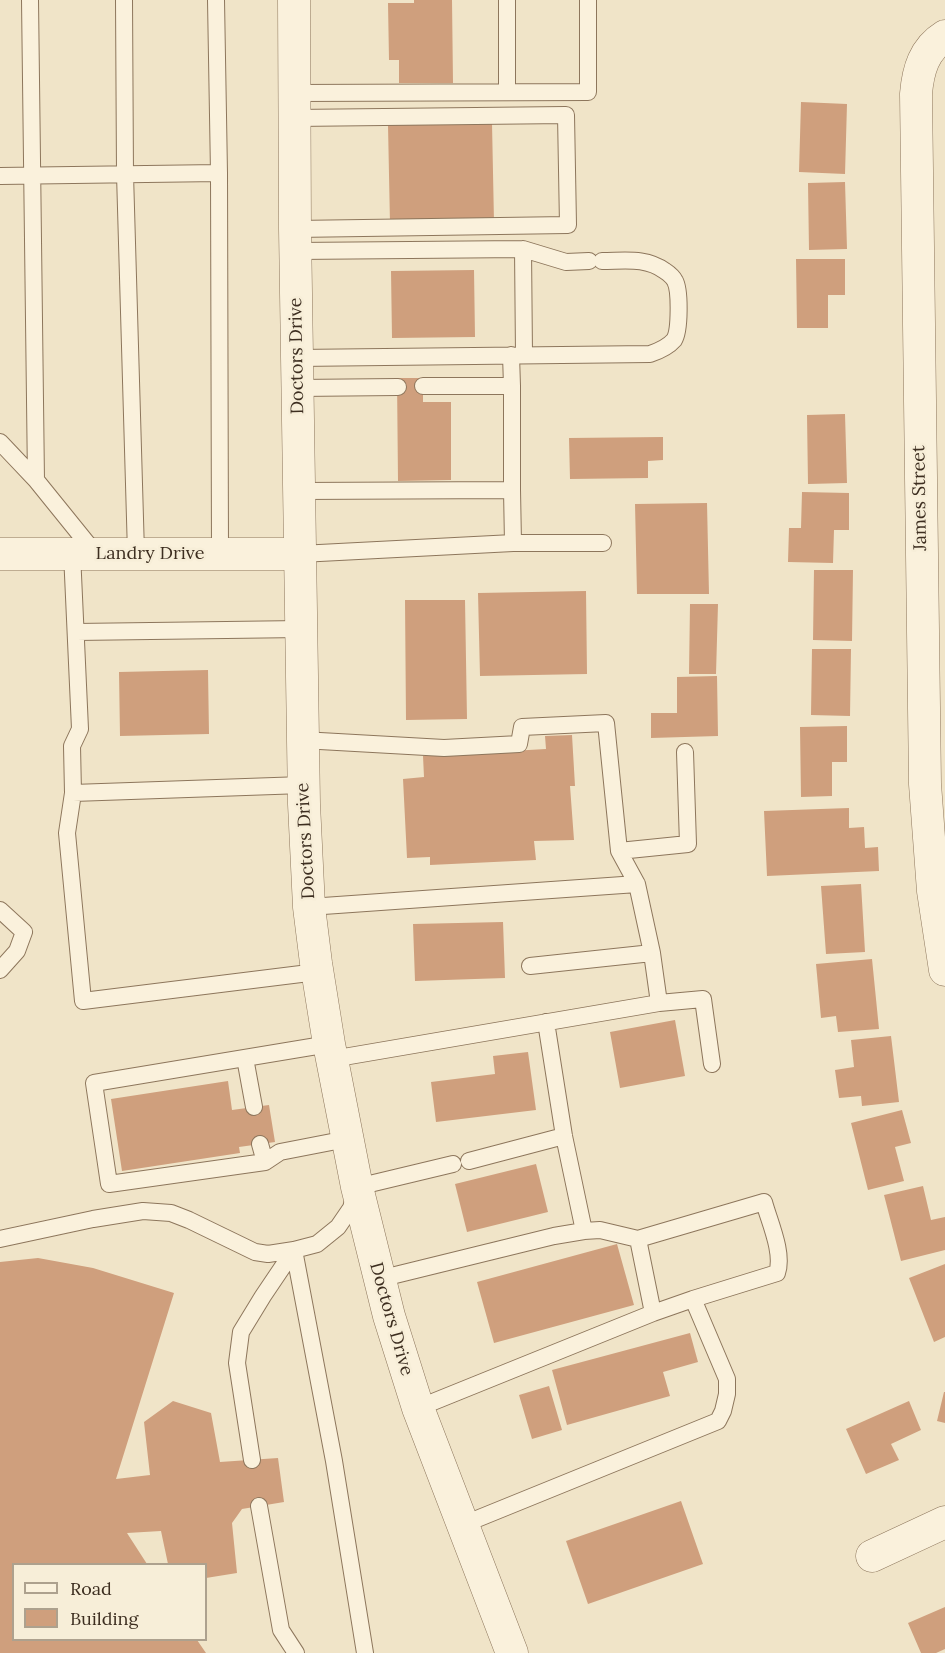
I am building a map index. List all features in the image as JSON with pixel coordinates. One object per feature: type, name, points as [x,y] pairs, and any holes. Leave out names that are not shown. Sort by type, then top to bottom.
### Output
[{"type":"street","name":"Doctors Drive","points":[[294,0],[304,837],[317,972],[347,1139],[379,1279],[418,1408],[510,1651]]},
{"type":"street","name":"James Street","points":[[945,36],[928,50],[917,78],[916,94],[925,784],[933,891],[945,970]]},
{"type":"street","name":"Landry Drive","points":[[0,554],[300,554]]},
{"type":"street","points":[[872,1557],[945,1522]]},
{"type":"lane","points":[[30,0],[36,480]]},
{"type":"lane","points":[[124,0],[125,174],[136,554]]},
{"type":"lane","points":[[216,0],[220,554]]},
{"type":"lane","points":[[507,0],[507,92]]},
{"type":"lane","points":[[294,106],[507,92],[588,92],[588,0]]},
{"type":"lane","points":[[294,106],[566,115],[568,225],[296,240]]},
{"type":"lane","points":[[0,176],[219,173]]},
{"type":"lane","points":[[296,240],[523,249],[566,262],[642,260],[666,272],[675,280],[678,291],[677,333],[673,340],[650,354],[518,356],[297,373]]},
{"type":"lane","points":[[513,543],[512,386],[518,356],[523,249]]},
{"type":"lane","points":[[297,373],[398,387]]},
{"type":"lane","points":[[423,386],[512,386]]},
{"type":"lane","points":[[0,442],[36,480],[83,554],[76,632],[80,729],[72,746],[73,793],[67,833],[83,1001],[317,972]]},
{"type":"lane","points":[[299,491],[513,490]]},
{"type":"lane","points":[[300,554],[513,543],[603,543]]},
{"type":"lane","points":[[76,632],[301,629]]},
{"type":"lane","points":[[302,740],[455,747],[519,744],[522,727],[606,723],[619,851],[637,884],[652,953],[659,1003]]},
{"type":"lane","points":[[619,851],[688,844],[685,752]]},
{"type":"lane","points":[[73,793],[303,785]]},
{"type":"lane","points":[[309,907],[637,884]]},
{"type":"lane","points":[[0,910],[24,932],[17,951],[0,970]]},
{"type":"lane","points":[[530,966],[652,953]]},
{"type":"lane","points":[[347,1139],[280,1152],[265,1162],[109,1184],[94,1083],[244,1058],[330,1051],[546,1022],[659,1003],[703,999],[712,1064]]},
{"type":"lane","points":[[546,1022],[564,1136],[584,1231]]},
{"type":"lane","points":[[244,1058],[254,1107]]},
{"type":"lane","points":[[0,1239],[143,1211],[171,1213],[255,1252],[268,1254],[294,1250],[317,1244],[338,1227],[351,1208],[357,1187],[564,1136]]},
{"type":"lane","points":[[260,1144],[265,1162]]},
{"type":"lane","points":[[379,1279],[554,1236],[584,1231],[600,1230],[638,1239],[764,1202],[778,1251],[777,1273],[653,1313],[418,1408]]},
{"type":"lane","points":[[638,1239],[653,1313]]},
{"type":"lane","points":[[252,1460],[237,1363],[241,1332],[294,1250]]},
{"type":"lane","points":[[294,1250],[334,1461],[365,1653]]},
{"type":"lane","points":[[462,1525],[718,1421],[727,1394],[727,1379],[693,1299]]},
{"type":"lane","points":[[259,1506],[280,1630],[296,1653]]},
{"type":"building","points":[[414,0],[452,0],[453,83],[399,83],[399,60],[389,60],[388,3],[414,3]]},
{"type":"building","points":[[801,102],[847,104],[845,174],[799,172]]},
{"type":"building","points":[[492,123],[494,222],[390,224],[388,125]]},
{"type":"building","points":[[845,182],[847,249],[809,250],[808,183]]},
{"type":"building","points":[[796,259],[845,259],[845,295],[828,295],[828,328],[797,328]]},
{"type":"building","points":[[474,270],[475,337],[392,338],[391,271]]},
{"type":"building","points":[[397,378],[423,378],[423,402],[451,402],[451,480],[398,481]]},
{"type":"building","points":[[845,414],[847,483],[808,484],[807,415]]},
{"type":"building","points":[[663,437],[663,460],[648,461],[648,478],[570,479],[569,438]]},
{"type":"building","points":[[802,492],[849,493],[849,530],[834,530],[833,563],[788,562],[789,528],[801,528]]},
{"type":"building","points":[[707,503],[709,594],[637,594],[635,504]]},
{"type":"building","points":[[814,570],[853,570],[852,641],[813,640]]},
{"type":"building","points":[[586,591],[587,674],[480,676],[478,593]]},
{"type":"building","points":[[405,600],[465,600],[467,719],[406,720]]},
{"type":"building","points":[[690,604],[718,604],[716,674],[689,674]]},
{"type":"building","points":[[812,649],[851,649],[850,716],[811,715]]},
{"type":"building","points":[[208,670],[209,734],[120,736],[119,672]]},
{"type":"building","points":[[717,676],[718,736],[651,738],[651,713],[677,713],[677,677]]},
{"type":"building","points":[[847,726],[847,762],[832,762],[832,796],[801,797],[800,727]]},
{"type":"building","points":[[572,735],[575,786],[570,786],[574,840],[534,841],[536,860],[430,865],[430,857],[407,858],[403,779],[424,777],[423,756],[546,749],[545,736]]},
{"type":"building","points":[[849,808],[849,828],[864,827],[865,848],[878,847],[879,871],[767,876],[764,811]]},
{"type":"building","points":[[861,884],[865,952],[826,954],[821,886]]},
{"type":"building","points":[[503,922],[505,978],[415,981],[413,924]]},
{"type":"building","points":[[872,959],[879,1029],[838,1032],[836,1016],[821,1018],[816,964]]},
{"type":"building","points":[[675,1020],[685,1076],[620,1088],[610,1032]]},
{"type":"building","points":[[891,1036],[899,1102],[862,1106],[861,1096],[839,1098],[835,1070],[854,1067],[851,1040]]},
{"type":"building","points":[[528,1052],[536,1110],[436,1122],[431,1082],[495,1074],[493,1056]]},
{"type":"building","points":[[228,1081],[232,1110],[269,1105],[275,1142],[239,1147],[240,1153],[122,1171],[111,1099]]},
{"type":"building","points":[[902,1110],[911,1143],[895,1147],[904,1181],[868,1190],[851,1123]]},
{"type":"building","points":[[536,1164],[548,1212],[467,1232],[455,1184]]},
{"type":"building","points":[[923,1186],[931,1220],[945,1217],[945,1250],[901,1261],[884,1195]]},
{"type":"building","points":[[617,1244],[634,1305],[494,1343],[477,1282]]},
{"type":"building","points":[[38,1258],[93,1268],[174,1293],[116,1479],[150,1475],[144,1422],[173,1401],[211,1413],[220,1462],[278,1458],[284,1502],[242,1509],[232,1523],[237,1573],[207,1578],[207,1563],[168,1563],[161,1531],[127,1533],[146,1563],[12,1563],[12,1641],[198,1641],[206,1653],[0,1653],[0,1262]]},
{"type":"building","points":[[945,1264],[945,1337],[934,1342],[909,1278]]},
{"type":"building","points":[[690,1333],[698,1362],[663,1372],[670,1396],[567,1425],[552,1370]]},
{"type":"building","points":[[549,1386],[562,1430],[532,1439],[519,1395]]},
{"type":"building","points":[[945,1392],[945,1423],[937,1421]]},
{"type":"building","points":[[909,1401],[921,1430],[891,1444],[899,1460],[866,1474],[846,1429]]},
{"type":"building","points":[[681,1501],[703,1564],[588,1604],[566,1541]]},
{"type":"building","points":[[945,1607],[945,1649],[936,1653],[921,1653],[908,1623]]}]
